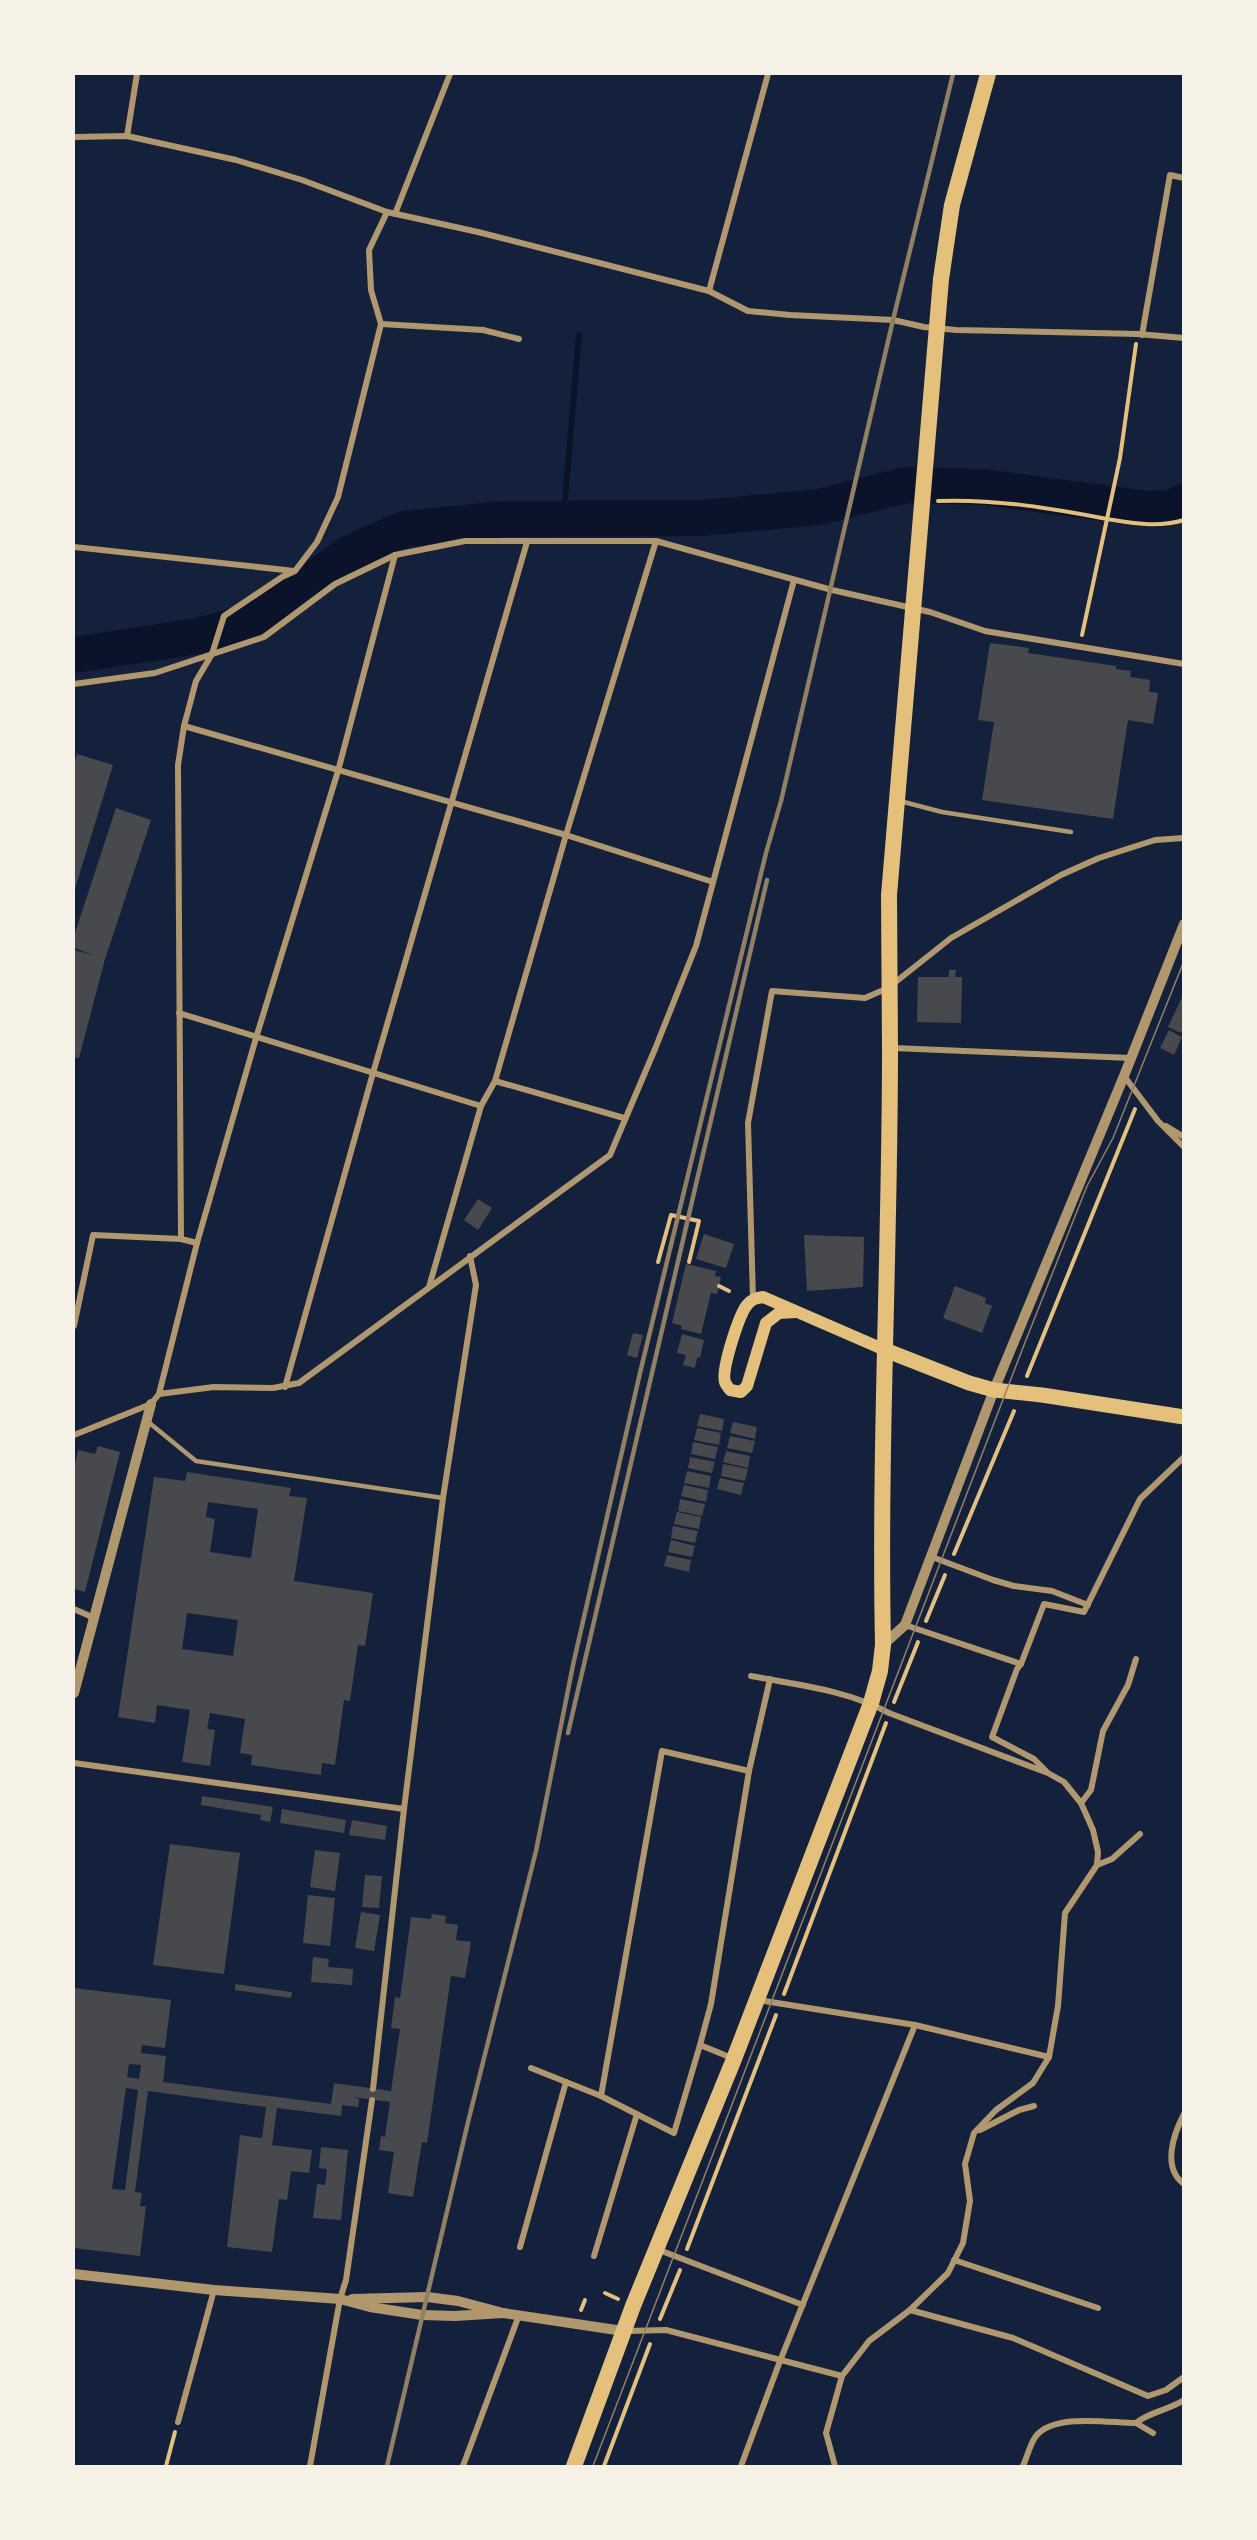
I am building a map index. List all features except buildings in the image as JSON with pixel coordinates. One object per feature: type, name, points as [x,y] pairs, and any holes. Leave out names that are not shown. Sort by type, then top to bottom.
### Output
[{"type":"highway","points":[[574,2466],[623,2331],[734,2059],[871,1703],[884,1645],[885,1350],[890,1048],[889,895],[936,328],[952,205],[988,74]]},
{"type":"main road","points":[[796,1312],[779,1314],[766,1323],[747,1386],[741,1392],[730,1389],[724,1382],[725,1370],[738,1322],[753,1299],[764,1297],[885,1350],[993,1390],[1042,1395],[1184,1417]]},
{"type":"street","points":[[127,136],[137,74]]},
{"type":"street","points":[[395,214],[450,74]]},
{"type":"street","points":[[709,291],[768,74]]},
{"type":"street","points":[[74,137],[127,136],[236,160],[302,180],[387,212],[478,232],[709,291],[748,311],[893,320],[924,327],[956,330],[1184,338]]},
{"type":"street","points":[[1140,335],[1170,175],[1184,178]]},
{"type":"street","points":[[181,1239],[178,765],[184,726],[196,681],[212,654],[224,616],[295,571],[317,542],[338,497],[381,324],[371,290],[369,250],[387,212]]},
{"type":"street","points":[[381,324],[483,330],[519,339]]},
{"type":"street","points":[[74,684],[155,673],[264,637],[335,584],[395,555],[465,541],[656,541],[794,580],[914,608],[986,631],[1184,664]]},
{"type":"street","points":[[429,1287],[481,1106],[495,1081],[566,835],[656,541]]},
{"type":"street","points":[[285,1387],[373,1073],[527,542]]},
{"type":"street","points":[[74,547],[295,571]]},
{"type":"street","points":[[74,1693],[92,1617],[146,1420],[151,1404],[159,1394],[197,1243],[256,1038],[338,771],[395,555]]},
{"type":"street","points":[[159,1394],[214,1387],[285,1387],[299,1383],[609,1155],[696,946],[794,580]]},
{"type":"street","points":[[184,726],[566,835],[714,882]]},
{"type":"street","points":[[753,1299],[748,1124],[772,991],[865,998],[888,988],[951,938],[1061,875],[1099,858],[1155,840],[1184,838]]},
{"type":"street","points":[[884,1645],[905,1625],[993,1390],[1132,1058],[1184,924]]},
{"type":"street","points":[[179,1013],[481,1106]]},
{"type":"street","points":[[890,1048],[1132,1058]]},
{"type":"street","points":[[1124,1077],[1158,1121],[1184,1147]]},
{"type":"street","points":[[495,1081],[624,1118]]},
{"type":"street","points":[[1158,1121],[1184,1137]]},
{"type":"street","points":[[74,1326],[93,1235],[181,1239],[197,1243]]},
{"type":"street","points":[[373,2088],[404,1809],[443,1498],[476,1285],[470,1256]]},
{"type":"street","points":[[74,1435],[151,1404]]},
{"type":"street","points":[[1048,1773],[1034,1759],[992,1737],[1044,1604],[1084,1612],[1140,1499],[1184,1456]]},
{"type":"street","points":[[932,1557],[993,1580],[1014,1586],[1052,1591],[1088,1605]]},
{"type":"street","points":[[74,1609],[92,1617]]},
{"type":"street","points":[[905,1625],[1021,1664]]},
{"type":"street","points":[[1081,1803],[1091,1791],[1102,1731],[1128,1685],[1136,1659]]},
{"type":"street","points":[[751,1676],[844,1694],[1048,1773],[1064,1782],[1081,1803],[1093,1830],[1098,1852],[1097,1865],[1065,1913],[1058,2006],[1049,2057],[1034,2083],[996,2110],[974,2133],[965,2164],[970,2201],[963,2243],[948,2273],[910,2310],[869,2341],[842,2376],[826,2433],[835,2466]]},
{"type":"street","points":[[531,2068],[601,2096],[674,2133],[711,2004],[749,1771],[770,1679]]},
{"type":"street","points":[[601,2096],[662,1751],[749,1771]]},
{"type":"street","points":[[74,1763],[404,1809]]},
{"type":"street","points":[[1097,1865],[1112,1859],[1140,1834]]},
{"type":"street","points":[[757,2000],[915,2025],[1049,2057]]},
{"type":"street","points":[[741,2466],[780,2361],[915,2025]]},
{"type":"street","points":[[700,2045],[734,2059]]},
{"type":"street","points":[[520,2247],[566,2082]]},
{"type":"street","points":[[310,2466],[343,2300],[372,2100]]},
{"type":"street","points":[[974,2133],[1019,2110],[1034,2106]]},
{"type":"street","points":[[594,2256],[637,2114]]},
{"type":"street","points":[[1184,2114],[1169,2162],[1175,2178],[1184,2184]]},
{"type":"street","points":[[656,2248],[803,2305]]},
{"type":"street","points":[[954,2260],[1098,2308]]},
{"type":"street","points":[[74,2274],[214,2290],[343,2300],[370,2307],[422,2314],[455,2316],[503,2313]]},
{"type":"street","points":[[178,2422],[214,2290]]},
{"type":"street","points":[[343,2300],[368,2297],[427,2297],[458,2301],[503,2313],[623,2331],[661,2330],[842,2376]]},
{"type":"street","points":[[910,2310],[1013,2338],[1148,2396],[1166,2390],[1184,2377]]},
{"type":"street","points":[[463,2466],[519,2315]]},
{"type":"street","points":[[1136,2423],[1142,2418],[1167,2410],[1184,2400]]},
{"type":"street","points":[[1023,2466],[1036,2436],[1053,2425],[1073,2421],[1136,2423],[1153,2433]]},
{"type":"lane","points":[[898,801],[942,812],[1071,832]]},
{"type":"lane","points":[[146,1420],[196,1461],[443,1498]]},
{"type":"path","points":[[1080,646],[1120,458],[1140,335]]},
{"type":"path","points":[[922,502],[964,501],[1013,504],[1143,524],[1172,524],[1184,520]]},
{"type":"path","points":[[1027,1376],[1140,1097]]},
{"type":"path","points":[[658,1262],[671,1215],[699,1221],[689,1262]]},
{"type":"path","points":[[719,1286],[729,1291]]},
{"type":"path","points":[[604,2466],[648,2346],[661,2330],[660,2318],[781,2004],[889,1713],[1014,1411]]},
{"type":"path","points":[[166,2466],[178,2422]]},
{"type":"waterway","points":[[565,500],[579,335]]},
{"type":"waterway","points":[[74,655],[198,636],[244,623],[285,599],[350,553],[404,529],[502,519],[702,518],[819,507],[906,485],[984,487],[1148,509],[1169,508],[1184,502]]},
{"type":"tram line","points":[[593,2466],[1024,1345],[1087,1186],[1113,1138],[1184,961]]},
{"type":"railway","points":[[387,2466],[469,2118],[536,1851],[573,1665],[640,1373],[766,853],[781,801],[953,74]]},
{"type":"railway","points":[[568,1733],[767,880]]}]
